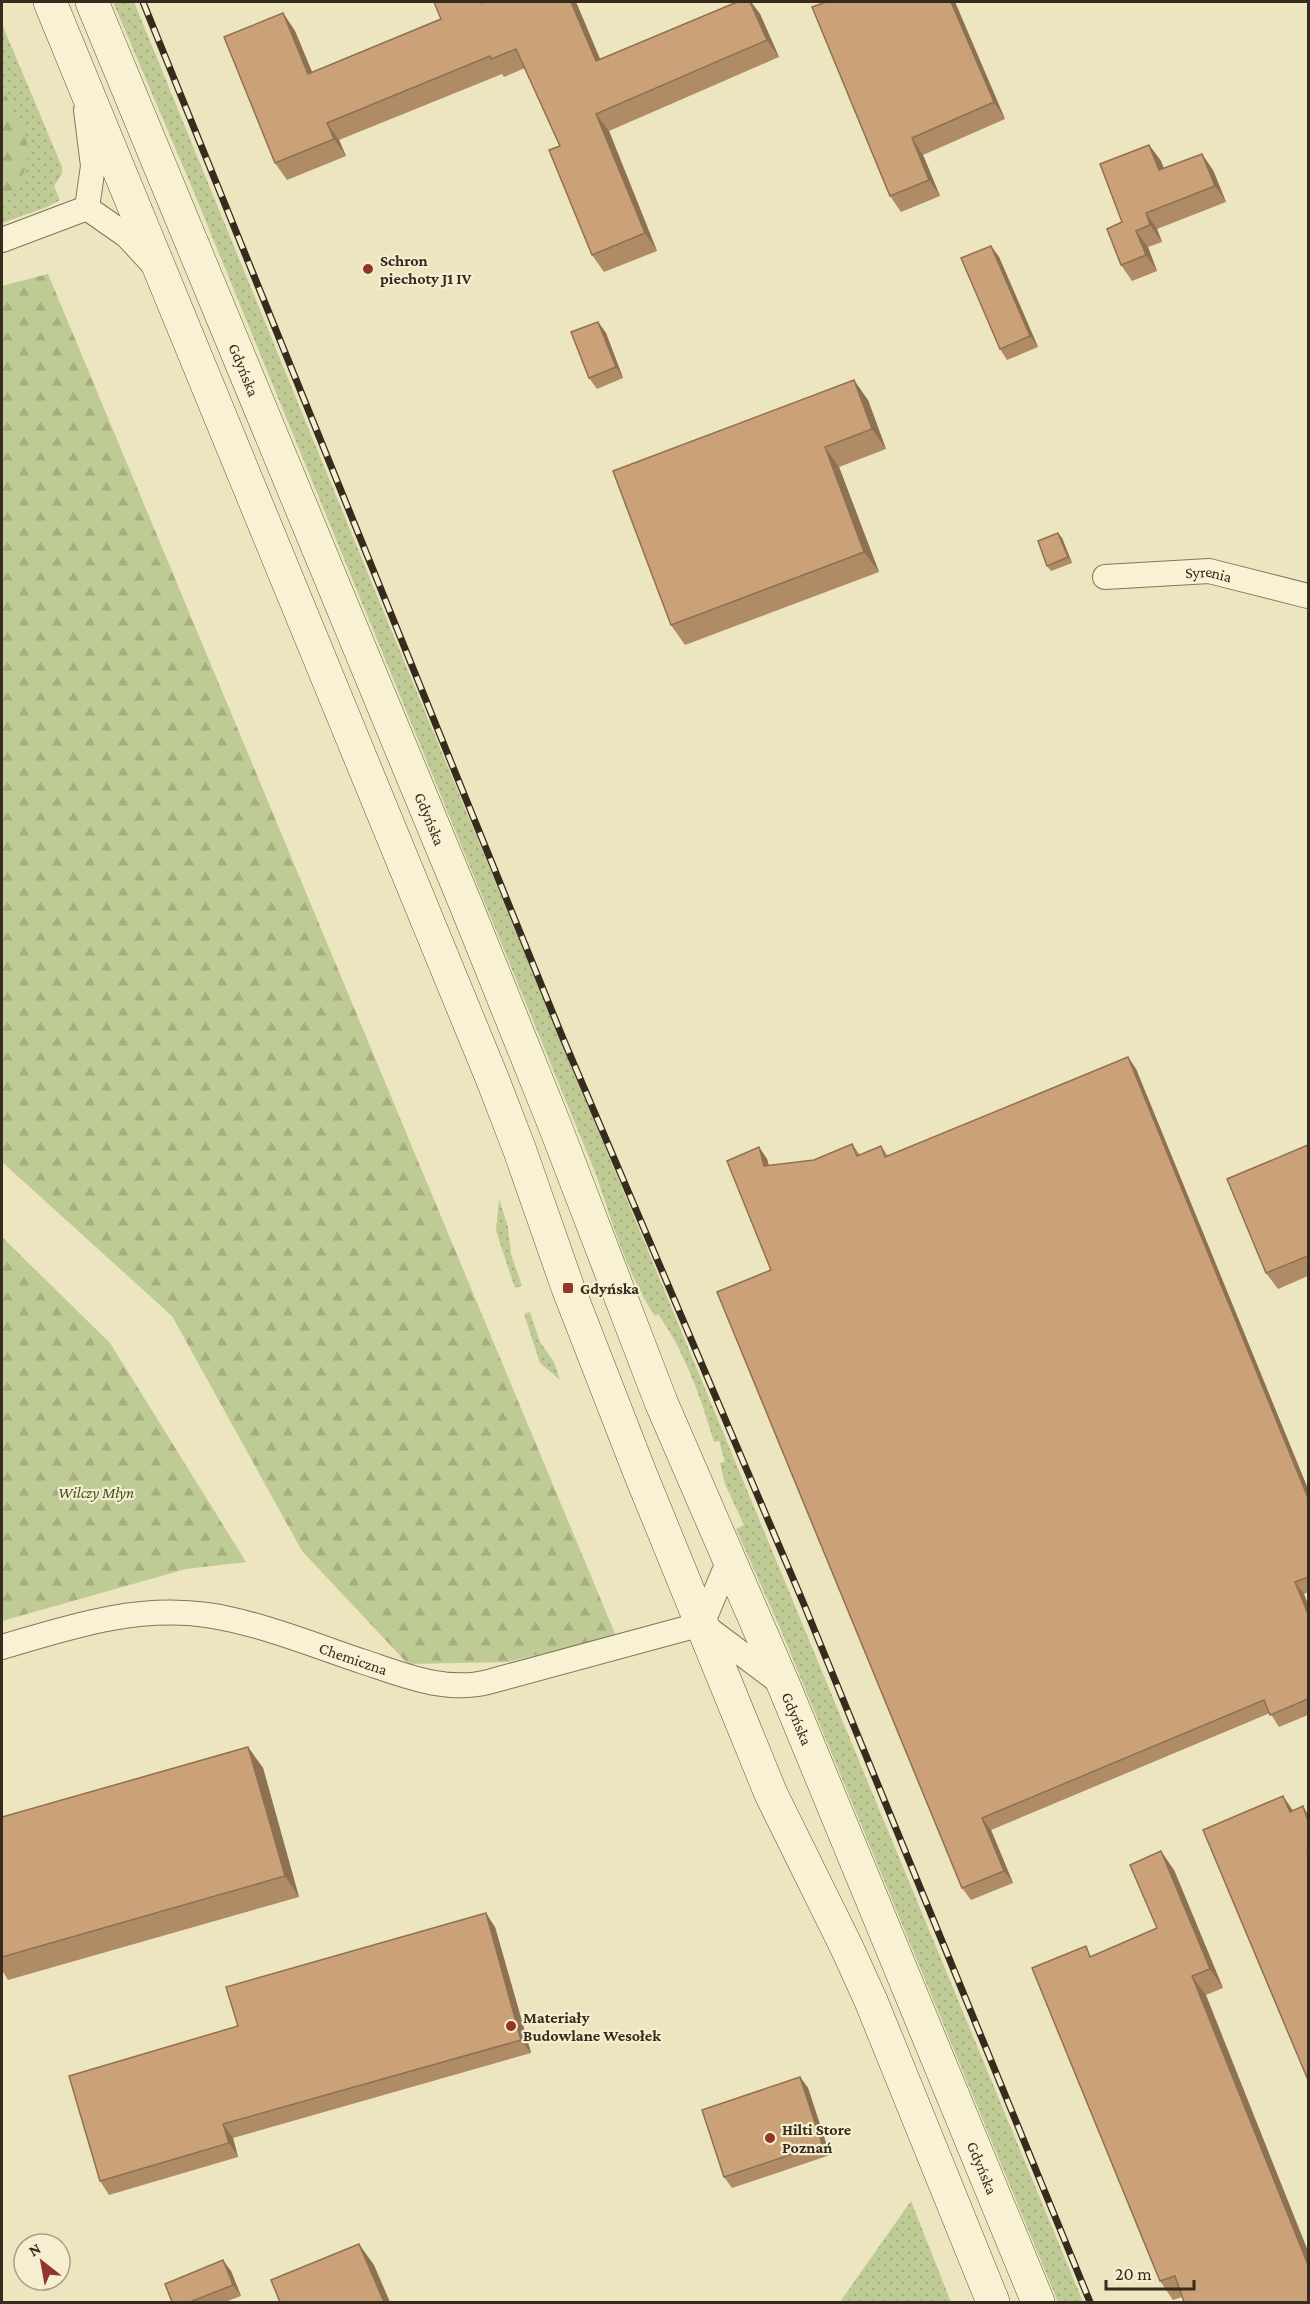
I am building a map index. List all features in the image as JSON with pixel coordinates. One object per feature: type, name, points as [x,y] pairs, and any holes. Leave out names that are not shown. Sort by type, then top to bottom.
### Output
[{"type":"main road","points":[[50,2],[492,1078],[519,1148],[567,1288],[771,1794],[871,2001],[993,2302]]},
{"type":"main road","name":"Gdyńska","points":[[92,2],[466,905],[555,1126],[661,1402],[784,1686],[1038,2302]]},
{"type":"street","points":[[82,77],[93,166],[87,208]]},
{"type":"street","points":[[2,240],[87,208]]},
{"type":"street","points":[[87,208],[127,236],[163,274]]},
{"type":"street","name":"Syrenia","points":[[1105,577],[1209,571],[1308,596]]},
{"type":"street","points":[[729,1560],[702,1624],[784,1686]]},
{"type":"street","name":"Chemiczna","points":[[2,1647],[124,1615],[148,1612],[185,1613],[244,1624],[418,1680],[464,1686],[482,1684],[702,1624]]},
{"type":"green space","points":[[113,2],[134,2],[380,603],[1083,2302],[1058,2302],[780,1628],[736,1529],[744,1525],[725,1484],[720,1463],[725,1462],[719,1441],[714,1442],[698,1392],[676,1344],[658,1314],[655,1316],[628,1264],[595,1172],[191,185]]},
{"type":"green space","points":[[2,24],[62,167],[62,174],[54,186],[60,200],[2,223]]},
{"type":"green space","points":[[2,85],[22,129],[28,151],[25,168],[18,184],[14,191],[2,201]]},
{"type":"green space","points":[[48,274],[616,1636],[507,1662],[408,1664],[302,1551],[172,1316],[2,1162],[2,286]]},
{"type":"green space","points":[[499,1199],[508,1227],[511,1254],[522,1286],[515,1288],[496,1231]]},
{"type":"green space","name":"Wilczy Młyn","points":[[2,1237],[110,1343],[246,1562],[186,1569],[2,1621]]},
{"type":"green space","points":[[530,1312],[540,1342],[554,1362],[560,1380],[540,1363],[524,1314]]},
{"type":"green space","points":[[911,2201],[951,2302],[840,2302]]},
{"type":"building","points":[[434,2],[571,2],[596,61],[737,2],[750,2],[767,40],[596,114],[645,233],[592,255],[549,150],[560,146],[516,49],[491,59],[490,56],[327,123],[334,139],[275,163],[224,37],[283,13],[308,74],[441,19]]},
{"type":"building","points":[[826,2],[951,2],[994,102],[912,138],[929,180],[890,196],[812,7]]},
{"type":"building","points":[[1149,145],[1159,170],[1202,154],[1215,186],[1146,213],[1150,225],[1136,231],[1146,255],[1121,265],[1107,229],[1122,222],[1100,164]]},
{"type":"building","points":[[991,246],[1030,336],[1000,349],[961,258]]},
{"type":"building","points":[[598,322],[616,367],[589,378],[571,332]]},
{"type":"building","points":[[854,380],[872,429],[825,447],[864,552],[671,625],[613,471]]},
{"type":"building","points":[[1058,533],[1068,557],[1047,566],[1038,541]]},
{"type":"building","points":[[1128,1057],[1308,1498],[1308,1577],[1295,1582],[1308,1614],[1308,1699],[1270,1715],[1264,1700],[982,1818],[1004,1871],[962,1888],[717,1292],[771,1270],[727,1161],[759,1147],[764,1166],[814,1160],[852,1144],[857,1156],[881,1146],[885,1157]]},
{"type":"building","points":[[1308,1145],[1308,1256],[1266,1273],[1227,1179]]},
{"type":"building","points":[[248,1747],[285,1876],[2,1957],[2,1817]]},
{"type":"building","points":[[1283,1796],[1290,1812],[1303,1806],[1308,1821],[1308,2080],[1203,1830]]},
{"type":"building","points":[[1161,1851],[1210,1969],[1192,1976],[1308,2265],[1308,2302],[1184,2302],[1175,2276],[1160,2281],[1032,1968],[1086,1946],[1090,1957],[1157,1928],[1130,1865]]},
{"type":"building","points":[[486,1913],[521,2040],[223,2124],[229,2143],[100,2181],[69,2076],[238,2026],[226,1987]]},
{"type":"building","name":"Hilti Store Poznań","points":[[800,2077],[822,2144],[724,2177],[702,2110]]},
{"type":"building","points":[[359,2244],[384,2302],[280,2302],[271,2280]]},
{"type":"building","points":[[223,2260],[233,2285],[190,2302],[172,2302],[165,2284]]},
{"type":"railway","points":[[143,2],[562,1036],[803,1602],[1090,2302]]},
{"type":"place","name":"Schron piechoty J1 IV","points":[[368,269]]},
{"type":"place","name":"Gdyńska","points":[[568,1288]]},
{"type":"place","name":"Materiały Budowlane Wesołek","points":[[511,2026]]},
{"type":"place","name":"Hilti Store Poznań","points":[[770,2138]]}]
